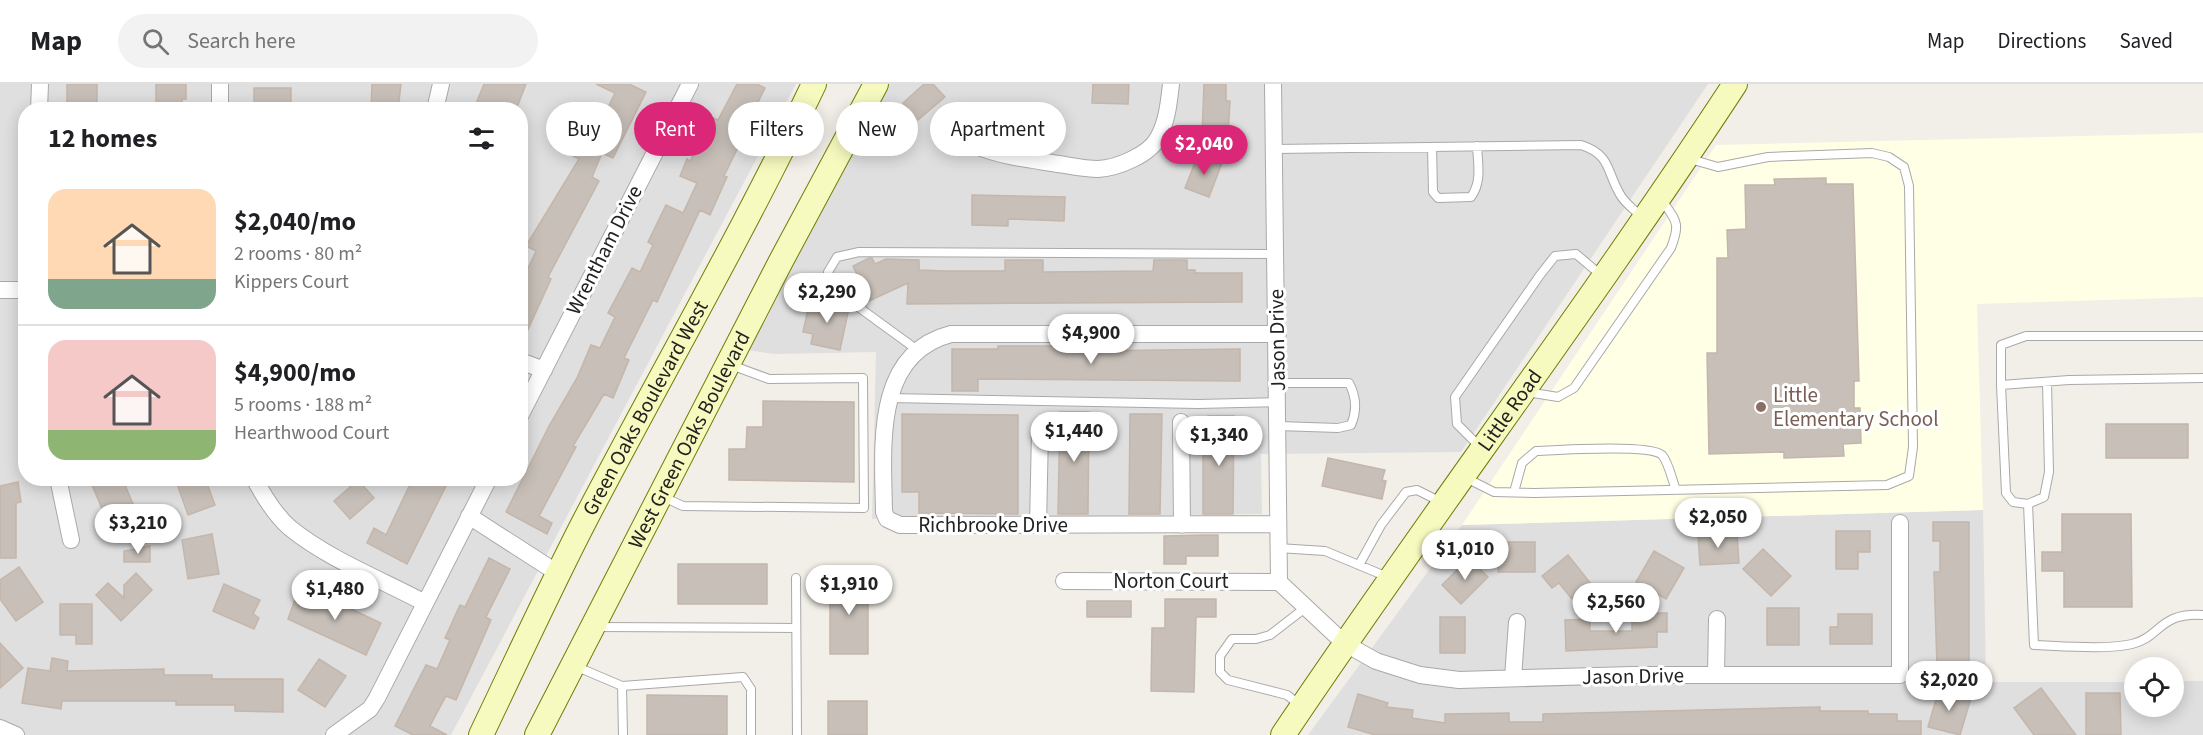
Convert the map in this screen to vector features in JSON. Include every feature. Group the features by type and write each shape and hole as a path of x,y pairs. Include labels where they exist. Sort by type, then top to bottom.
{"main road":[{"name":"Green Oaks Boulevard West","path":"481,735 559,574 715,274 779,158 814,84"},
{"name":"West Green Oaks Boulevard","path":"537,735 659,495 876,84"},
{"name":"Little Road","path":"1283,735 1344,644 1644,222 1735,84"}],"street":[{"path":"39,84 39,102"},
{"path":"220,84 220,102"},
{"path":"437,102 441,84"},
{"name":"Wrentham Drive","path":"528,401 690,84"},
{"path":"1010,156 1098,169 1119,165 1140,154 1158,140 1167,112 1171,84"},
{"name":"Jason Drive","path":"1273,84 1278,334 1279,582 1344,644 1376,661 1420,675 1459,680 1716,675 1900,675 1899,523"},
{"path":"0,290 18,290"},
{"path":"916,350 932,339 951,334 1278,334"},
{"name":"Richbrooke Drive","path":"916,350 900,369 886,415 883,464 884,512 887,519 912,527 1278,524"},
{"path":"528,364 544,370"},
{"path":"1181,422 1182,525"},
{"path":"1038,525 1040,432"},
{"path":"60,486 71,540"},
{"path":"259,486 288,526 330,555 425,603"},
{"path":"334,735 370,709 485,486"},
{"path":"470,516 559,574"},
{"name":"Norton Court","path":"1064,581 1279,582"},
{"path":"1716,675 1717,619"},
{"path":"1514,678 1517,622"},
{"path":"0,729 16,735"}],"lane":[{"path":"1275,149 1581,145 1593,149 1605,158 1623,199 1644,222"},
{"path":"1432,147 1433,192 1438,198 1456,198 1471,197 1476,189 1479,178 1477,146"},
{"path":"1463,477 1494,492 1514,492 1887,485 1909,476 1913,447 1909,186 1904,167 1889,157 1872,153 1768,157 1718,167 1686,158"},
{"path":"1524,391 1558,397 1574,388 1671,248 1678,229 1674,217 1660,197"},
{"path":"916,350 835,290 828,272 837,257 860,252 1276,254"},
{"path":"1483,449 1456,424 1455,397 1540,275 1555,256 1576,254 1605,278"},
{"path":"2047,382 2049,472 2044,497 2028,504 2013,502 2006,493 2001,345 2026,336 2203,336"},
{"path":"659,495 682,506 864,508 863,378 769,379 728,364"},
{"path":"2001,385 2203,378"},
{"path":"1278,383 1349,383 1354,392 1355,416 1351,425 1338,428 1278,426"},
{"path":"890,398 1198,404 1278,402"},
{"path":"1514,492 1522,463 1536,451 1591,449 1655,450 1664,457 1676,490"},
{"path":"1359,565 1381,525 1406,492 1417,490 1444,503"},
{"path":"2028,504 2034,645 2133,644 2162,623 2179,615 2203,615"},
{"path":"1278,548 1325,551 1391,578"},
{"path":"796,578 797,735"},
{"path":"1302,707 1287,695 1228,680 1220,672 1220,656 1232,639 1256,639 1270,635 1305,608"},
{"path":"591,627 796,628"},
{"path":"572,665 622,686 743,677 751,689 751,735"},
{"path":"622,686 623,735"}],"shaded area":[{"path":"0,84 796,84 786,102 728,102 728,156 758,156 451,735 0,735"},
{"path":"890,84 1708,84 1461,452 1261,454 1262,514 872,519 876,352 774,354 746,350 851,156 918,156 918,102 880,102"},
{"name":"Little Elementary School","path":"2203,133 2203,297 1977,304 1983,510 1462,525 1716,145"},
{"path":"1983,510 1986,682 2124,682 2124,717 2184,717 2184,681 2203,681 2203,735 1308,735 1462,525"}],"building":[{"path":"67,84 97,84 97,102 67,102"},
{"path":"156,84 186,84 186,99 182,99 182,102 156,102"},
{"path":"372,84 401,84 399,102 371,102"},
{"path":"484,84 526,84 519,102 477,102"},
{"path":"596,84 629,84 646,92 641,102 634,102 634,116 622,140 622,102 611,102 615,93"},
{"path":"737,84 757,84 765,88 758,102 728,102 728,156 734,156 724,176 727,177 710,215 700,210 657,302 653,300 624,358 629,360 613,398 604,394 573,446 576,447 539,516 552,523 547,534 506,512 519,486 528,486 528,468 577,378 591,345 600,348 615,317 608,313 632,268 640,272 653,245 648,242 666,205 683,213 697,183 680,176 687,159 690,161 692,156 716,156 716,119 718,120"},
{"path":"924,84 933,84 945,97 939,102 930,102 930,110 918,120 918,102 904,102"},
{"path":"1093,84 1129,84 1128,104 1092,103"},
{"path":"1204,84 1226,84 1226,101 1230,101 1228,137 1202,136"},
{"path":"254,88 291,88 291,102 254,102"},
{"path":"1198,155 1222,163 1209,197 1185,188"},
{"path":"573,156 601,156 592,177 599,181 548,277 551,279 528,329 528,268 536,251 528,247 528,243 579,159"},
{"path":"1826,178 1826,184 1853,184 1859,381 1854,381 1854,408 1860,408 1861,443 1843,444 1844,456 1784,458 1784,452 1709,454 1707,353 1717,353 1717,258 1728,258 1727,230 1746,229 1745,185 1775,185 1774,179"},
{"path":"972,195 1065,197 1064,221 1008,219 1008,226 972,225"},
{"path":"872,258 875,264 886,259 919,260 919,270 945,271 1005,271 1005,260 1043,260 1043,272 1153,271 1154,260 1187,260 1187,270 1195,270 1195,273 1242,273 1242,302 907,304 908,283 869,301 853,266"},
{"path":"822,297 840,301 849,308 840,350 811,344 813,334 803,332 808,309 819,311"},
{"path":"998,346 1084,346 1084,351 1240,349 1240,381 978,379 978,391 952,391 952,349 998,349"},
{"path":"763,401 854,402 854,482 729,480 729,449 746,449 747,427 763,427"},
{"path":"1060,412 1089,412 1088,514 1058,514"},
{"path":"902,414 1018,415 1018,514 919,513 919,492 902,492"},
{"path":"1130,414 1162,414 1160,514 1129,514"},
{"path":"1208,416 1234,416 1233,514 1203,514 1203,453 1208,453"},
{"path":"2106,424 2188,424 2188,458 2106,458"},
{"path":"1328,458 1385,470 1382,480 1386,481 1382,499 1322,486"},
{"path":"18,482 21,502 16,503 16,558 0,558 0,486"},
{"path":"92,486 125,486 139,518 150,518 150,530 124,540 124,511 106,518"},
{"path":"178,486 208,486 215,505 188,515"},
{"path":"351,486 363,486 374,498 350,519 334,501"},
{"path":"409,486 446,486 407,564 367,543 374,528 386,535"},
{"path":"2062,514 2131,514 2132,607 2064,607 2064,571 2042,571 2042,552 2062,552"},
{"path":"1933,522 1969,522 1969,666 1937,666 1934,572 1940,572 1940,541 1933,541"},
{"path":"1836,531 1870,531 1870,552 1858,552 1858,569 1836,569"},
{"path":"1737,533 1739,563 1700,565 1698,535"},
{"path":"212,534 219,574 188,579 182,540"},
{"path":"1218,535 1218,556 1186,556 1186,564 1164,564 1164,536"},
{"path":"1498,542 1535,542 1535,572 1498,572"},
{"path":"150,546 150,562 124,562 124,551"},
{"path":"1763,549 1791,576 1771,596 1743,569"},
{"path":"1654,551 1684,568 1666,599 1636,582"},
{"path":"1568,555 1591,584 1572,599 1559,583 1552,588 1542,576"},
{"path":"489,558 510,569 486,617 491,620 456,700 446,696 430,726 447,735 413,735 395,726 426,665 437,669 450,640 445,638 460,605 465,607"},
{"path":"1469,558 1488,577 1461,604 1442,585"},
{"path":"678,564 767,564 767,604 678,604"},
{"path":"19,567 43,602 16,621 0,599 0,580"},
{"path":"136,573 152,590 121,621 96,595 108,583 124,598 124,585"},
{"path":"830,578 868,578 868,654 830,654"},
{"path":"224,584 260,600 253,614 259,618 254,629 213,611"},
{"path":"311,590 381,623 366,655 288,619 297,594 308,598"},
{"path":"1165,599 1216,599 1216,617 1196,617 1194,692 1151,691 1152,628 1165,628"},
{"path":"1087,601 1131,601 1131,617 1087,617"},
{"path":"60,604 92,604 92,644 76,644 76,635 60,635"},
{"path":"1767,608 1799,608 1799,645 1767,645"},
{"path":"1632,613 1667,613 1667,632 1657,632 1657,647 1566,651 1565,620 1590,619 1590,631 1632,631"},
{"path":"1838,614 1872,614 1872,644 1830,644 1830,627 1838,627"},
{"path":"1440,617 1465,617 1465,653 1440,653"},
{"path":"0,643 23,668 0,688"},
{"path":"52,658 68,661 67,671 164,669 164,675 212,675 212,679 283,679 283,712 235,711 235,705 176,705 176,701 62,701 61,709 22,703 28,668 50,671"},
{"path":"319,659 346,676 325,707 298,690"},
{"path":"2041,688 2076,735 2034,735 2014,708"},
{"path":"1939,689 1971,698 1960,735 1928,727"},
{"path":"2086,693 2120,693 2121,735 2086,735"},
{"path":"1358,694 1388,703 1386,707 1413,710 1412,718 1445,723 1445,714 1509,713 1509,722 1543,722 1543,714 1820,707 1820,711 1868,711 1868,714 1897,714 1897,721 1921,721 1921,735 1375,735 1348,727"},
{"path":"647,695 727,696 727,735 647,735"},
{"path":"828,701 867,701 867,735 828,735"}],"place":[{"name":"Little Elementary School","path":"1761,407"}]}
